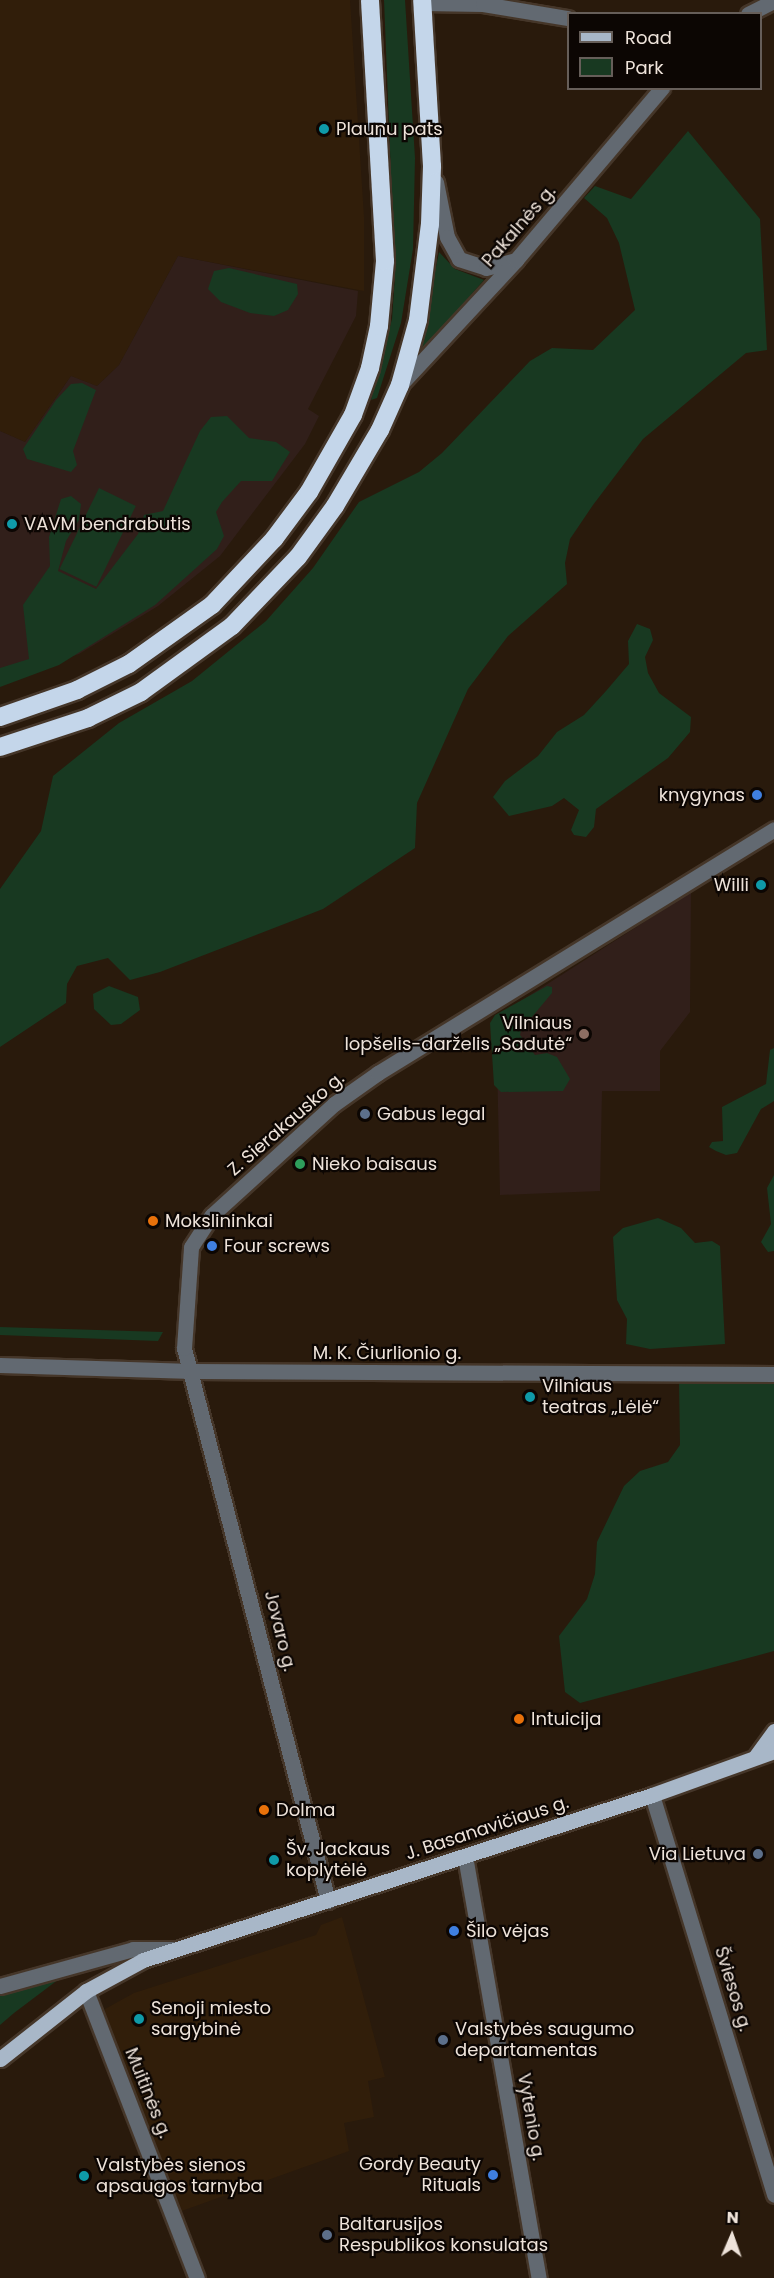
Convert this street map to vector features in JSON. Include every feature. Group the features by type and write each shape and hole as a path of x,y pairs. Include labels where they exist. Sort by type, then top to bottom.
{"highway":[{"path":"0,717 77,690 129,664 212,606 288,520 353,415 379,326 385,261 370,0"},
{"path":"0,747 88,718 141,692 232,626 298,557 335,506 380,430 400,385 418,320 432,166 422,1"}],"main road":[{"path":"756,1756 774,1731"},
{"name":"J. Basanavičiaus g.","path":"0,2059 86,1991 143,1960 652,1795 774,1751"}],"street":[{"path":"422,1 483,4 567,18"},
{"path":"752,12 774,1"},
{"name":"Pakalnės g.","path":"400,385 516,260 660,90"},
{"path":"432,166 447,237 459,259 486,268 516,260"},
{"name":"Z. Sierakausko g.","path":"192,1371 184,1347 190,1247 212,1215 334,1104 385,1068 774,829"},
{"name":"M. K. Čiurlionio g.","path":"0,1365 192,1371 774,1374"},
{"name":"Jovaro g.","path":"192,1371 328,1901"},
{"name":"Šviesos g.","path":"652,1795 774,2195"},
{"name":"Vytenio g.","path":"465,1856 539,2278"},
{"path":"0,1986 123,1951 175,1949"},
{"name":"Muitinės g.","path":"86,1991 197,2278"}],"shaded area":[{"path":"0,0 350,0 364,217 364,291 178,256 119,365 97,386 71,376 25,442 0,431"},
{"path":"178,256 358,291 356,316 308,409 319,416 305,444 220,556 158,606 79,654 0,680 0,431 25,442 71,376 97,386 119,365"},
{"name":"Vilniaus lopšelis-darželis „Sadutė“","path":"691,892 690,1012 660,1051 660,1091 602,1091 600,1191 500,1195 496,1017"},
{"path":"342,1917 385,2077 368,2081 374,2117 344,2123 349,2151 179,2212 106,2022 105,2009 134,1993 316,1935 321,1925"}],"green space":[{"path":"384,0 405,0 415,158 413,249 401,323 377,398 371,400 392,319 395,276"},
{"path":"688,131 760,219 767,350 746,353 643,439 593,505 570,539 565,563 567,584 508,636 468,689 417,803 415,848 323,909 160,972 130,980 108,958 77,966 67,984 66,1003 0,1047 0,889 41,831 53,776 119,723 192,681 266,621 313,568 359,502 419,472 442,453 530,361 552,348 593,350 635,310 619,243 607,218 584,198 595,186 631,199"},
{"path":"439,252 455,269 484,280 418,355"},
{"path":"229,268 297,284 298,294 288,310 274,316 250,313 221,302 208,289 214,271"},
{"path":"82,383 96,390 73,451 77,465 71,472 27,459 23,449 56,400 71,384"},
{"path":"227,416 249,438 276,442 290,452 272,481 241,481 222,502 216,512 224,536 217,549 155,605 59,665 0,687 0,668 29,659 23,605 50,566 49,537 61,499 71,496 81,504 79,520 66,541 58,571 96,589 138,534 144,515 163,511 200,431 211,417"},
{"path":"99,488 136,506 96,587 60,569"},
{"path":"637,624 650,629 653,640 645,657 648,673 659,693 691,717 690,732 668,758 596,809 594,827 586,837 574,835 571,830 579,810 564,798 552,806 509,816 493,797 505,781 538,756 557,732 584,715 629,664 628,641"},
{"path":"109,986 138,997 140,1010 121,1024 111,1025 94,1009 93,994"},
{"path":"547,986 552,987 552,993 521,1030 520,1035 535,1055 547,1053 557,1057 570,1079 563,1091 501,1092 494,1085 490,1023 495,1015"},
{"path":"774,1048 774,1101 761,1109 737,1153 726,1155 709,1147 712,1142 723,1141 722,1107 766,1084 770,1050"},
{"path":"774,1175 774,1251 768,1252 761,1242 771,1224 767,1188"},
{"path":"658,1218 681,1228 695,1243 712,1241 720,1246 725,1344 650,1349 626,1344 627,1319 617,1300 613,1237 623,1228"},
{"path":"0,1327 163,1332 158,1341 0,1335"},
{"path":"679,1380 774,1380 774,1651 580,1703 565,1692 559,1636 587,1599 595,1574 597,1542 624,1486 640,1471 668,1462 680,1445"},
{"path":"71,1970 14,2013 0,2025 0,1993"}],"place":[{"name":"Plaunu pats","path":"324,129"},
{"name":"VAVM bendrabutis","path":"12,524"},
{"name":"knygynas","path":"757,795"},
{"name":"Willi","path":"761,885"},
{"name":"Vilniaus lopšelis-darželis „Sadutė“","path":"584,1034"},
{"name":"Gabus legal","path":"365,1114"},
{"name":"Nieko baisaus","path":"300,1164"},
{"name":"Mokslininkai","path":"153,1221"},
{"name":"Four screws","path":"212,1246"},
{"name":"Vilniaus teatras „Lėlė“","path":"530,1397"},
{"name":"Intuicija","path":"519,1719"},
{"name":"Dolma","path":"264,1810"},
{"name":"Via Lietuva","path":"758,1854"},
{"name":"Šv. Jackaus koplytėlė","path":"274,1860"},
{"name":"Šilo vėjas","path":"454,1931"},
{"name":"Senoji miesto sargybinė","path":"139,2019"},
{"name":"Valstybės saugumo departamentas","path":"443,2040"},
{"name":"Gordy Beauty Rituals","path":"493,2175"},
{"name":"Valstybės sienos apsaugos tarnyba","path":"84,2176"},
{"name":"Baltarusijos Respublikos konsulatas","path":"327,2235"}]}
